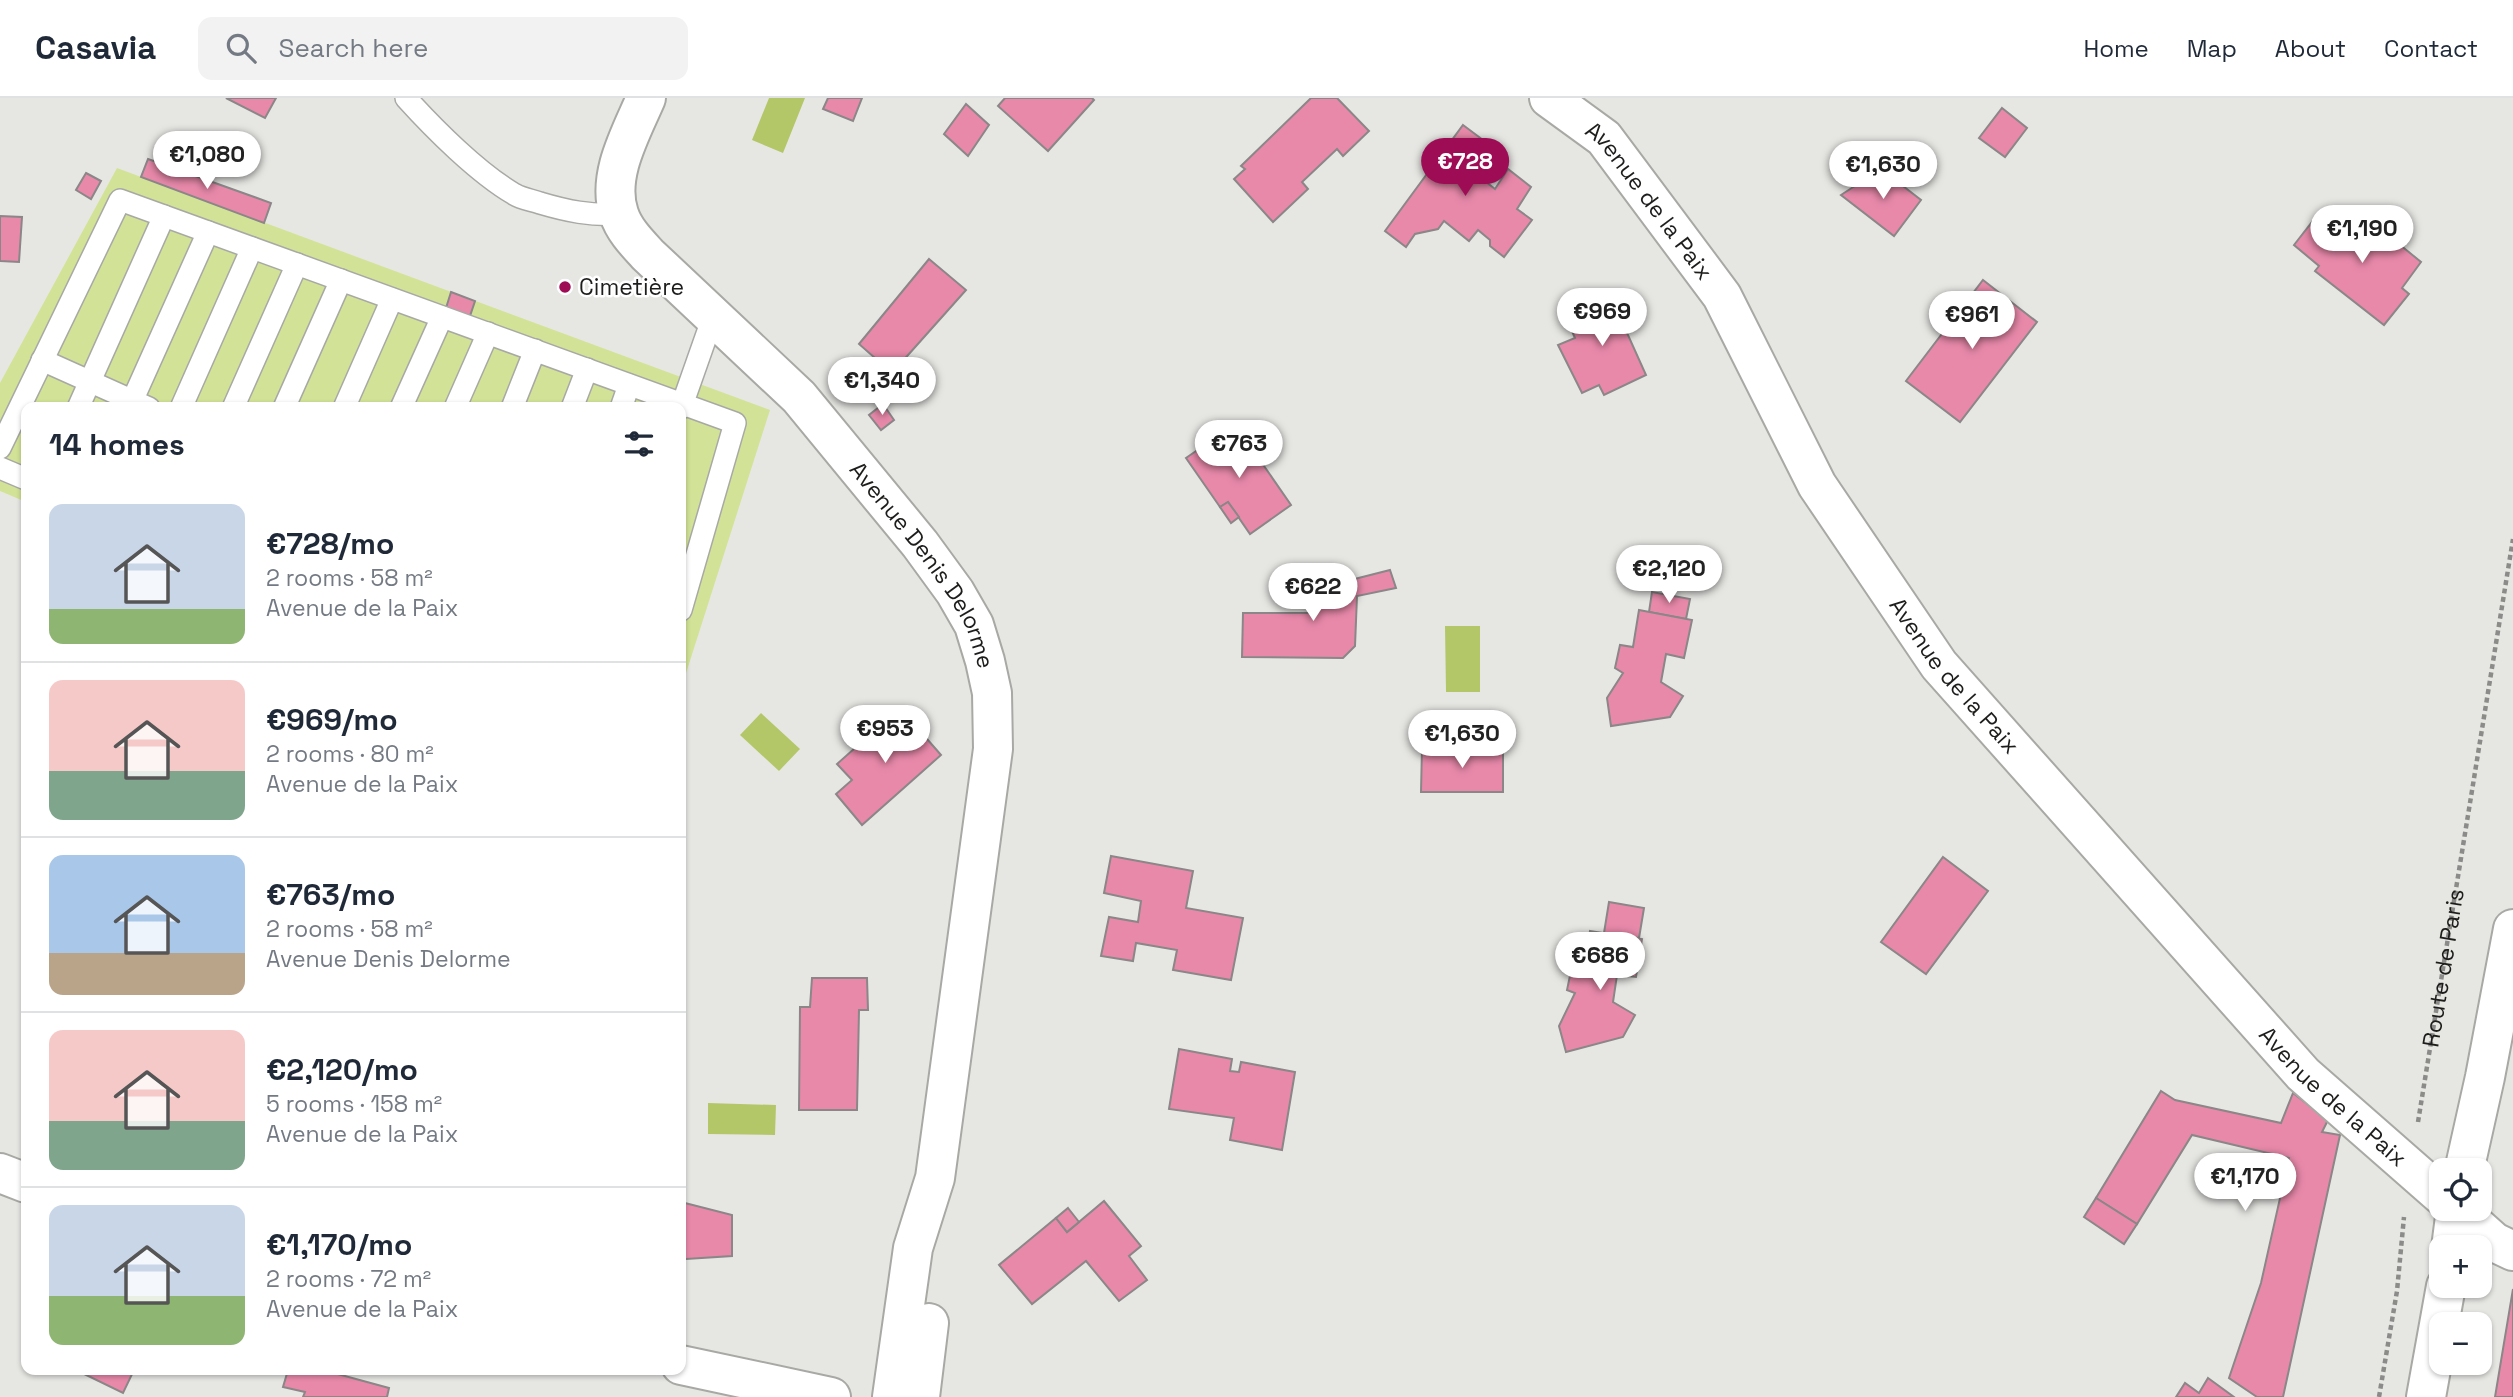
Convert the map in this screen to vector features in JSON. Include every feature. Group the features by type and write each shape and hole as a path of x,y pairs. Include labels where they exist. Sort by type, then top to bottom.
{"street":[{"path":"619,214 616,185 621,159 646,98"},
{"name":"Avenue de la Paix","path":"1549,98 1604,138 1723,296 1816,485 1939,665 2303,1074 2429,1184"},
{"name":"Avenue Denis Delorme","path":"619,214 631,237 648,255 799,397 920,544 955,592 974,625 985,660 992,692 993,749 935,1178 913,1248 892,1397"},
{"path":"2468,1158 2513,929"},
{"path":"0,1173 21,1181"},
{"name":"Avenue Denis Delorme","path":"920,1397 939,1251 935,1178"},
{"path":"2470,1221 2494,1242 2513,1251"},
{"path":"2426,1397 2444,1298"},
{"path":"686,1366 831,1397"}],"lane":[{"path":"406,98 473,163 515,195 568,211 596,215 619,214"},
{"path":"22,402 120,200 671,402"},
{"path":"81,402 164,216"},
{"path":"138,402 208,232"},
{"path":"184,402 252,248"},
{"path":"236,402 296,264"},
{"path":"287,402 341,280"},
{"path":"347,402 392,299"},
{"path":"404,402 442,317"},
{"path":"682,402 713,317"},
{"path":"458,402 488,333"},
{"path":"514,402 535,351"},
{"path":"42,360 131,402"},
{"path":"574,402 587,369"},
{"path":"623,402 629,385"},
{"path":"0,448 21,404"},
{"path":"686,408 735,423 686,593"},
{"path":"0,468 21,478"}],"path":[{"name":"Route de Paris","path":"2379,1397 2397,1291 2410,1167 2513,539"}],"shaded area":[{"path":"769,98 805,98 783,153 752,140"},
{"path":"117,168 770,410 686,673 686,402 21,402 21,500 0,491 0,383"},
{"path":"1445,626 1480,626 1480,692 1446,692"},
{"path":"761,713 800,749 779,771 740,735"},
{"path":"708,1103 776,1105 775,1135 708,1134"}],"building":[{"path":"226,98 276,98 265,118"},
{"path":"828,98 862,98 853,121 823,109"},
{"path":"1005,98 1094,100 1048,151 998,106"},
{"path":"1311,98 1337,98 1369,131 1343,156 1337,149 1302,182 1308,189 1273,222 1234,179 1245,169 1241,166"},
{"path":"966,104 989,125 968,156 944,134"},
{"path":"2002,108 2027,128 2005,157 1979,138"},
{"path":"1463,125 1499,152 1480,177 1495,189 1508,169 1531,187 1517,209 1532,220 1504,257 1490,246 1490,240 1478,230 1469,241 1444,221 1438,229 1415,234 1406,247 1385,231"},
{"path":"148,159 271,203 264,223 141,177"},
{"path":"1881,169 1921,200 1894,236 1841,195"},
{"path":"86,173 101,181 91,199 76,190"},
{"path":"2361,213 2421,262 2402,288 2409,294 2384,325 2315,271 2319,266 2294,245 2312,222 2338,242"},
{"path":"0,216 22,217 19,262 0,261"},
{"path":"929,259 966,290 892,373 859,344"},
{"path":"1983,280 2037,322 1960,422 1906,381"},
{"path":"451,292 475,301 470,316 446,308"},
{"path":"1617,293 1631,320 1623,324 1646,375 1604,395 1599,385 1582,393 1558,345 1575,338 1566,318"},
{"path":"883,404 894,420 881,430 869,415"},
{"path":"1234,424 1244,437 1237,441 1228,429"},
{"path":"1228,429 1237,441 1244,437 1291,505 1250,534 1228,502 1220,507 1186,458"},
{"path":"1228,502 1239,517 1231,523 1220,507"},
{"path":"1390,570 1396,588 1357,596 1355,646 1343,658 1242,657 1243,613 1314,613 1315,589"},
{"path":"1652,592 1690,599 1686,619 1649,612"},
{"path":"1639,610 1692,620 1684,658 1666,654 1661,682 1683,696 1670,717 1611,726 1607,698 1623,673 1615,668 1620,645 1633,647"},
{"path":"900,708 941,755 862,825 836,794 852,780 837,764"},
{"path":"1422,748 1503,748 1503,792 1421,792"},
{"path":"1111,856 1193,871 1186,908 1243,918 1231,980 1173,970 1177,950 1136,943 1133,961 1101,956 1109,917 1138,922 1141,901 1104,893"},
{"path":"1943,857 1988,891 1926,974 1881,942"},
{"path":"1609,902 1644,908 1639,938 1604,933"},
{"path":"1590,931 1642,939 1636,977 1617,975 1613,1002 1635,1015 1623,1037 1566,1052 1559,1026 1575,993 1567,990 1572,966 1584,968"},
{"path":"812,978 867,978 868,1010 859,1010 857,1110 799,1110 800,1007 810,1007"},
{"path":"1179,1049 1232,1059 1230,1071 1239,1072 1241,1062 1295,1072 1282,1150 1230,1140 1234,1118 1169,1109"},
{"path":"2161,1091 2175,1100 2281,1123 2293,1093 2328,1120 2322,1132 2340,1135 2283,1397 2257,1397 2229,1378 2261,1283 2289,1158 2192,1135 2137,1224 2096,1198"},
{"path":"2096,1198 2137,1224 2124,1244 2084,1217"},
{"path":"1104,1201 1141,1246 1129,1256 1147,1280 1119,1301 1086,1261 1032,1304 999,1265 1056,1218 1067,1232"},
{"path":"686,1203 732,1215 732,1256 686,1259"},
{"path":"1068,1208 1079,1222 1067,1232 1056,1218"},
{"path":"2513,1289 2513,1397 2495,1397"},
{"path":"86,1375 132,1375 123,1393"},
{"path":"287,1375 341,1375 389,1388 387,1397 303,1397 305,1392 283,1387"},
{"path":"2208,1378 2234,1397 2176,1397 2185,1383 2199,1393"}],"place":[{"name":"Cimetière","path":"565,287"}]}
